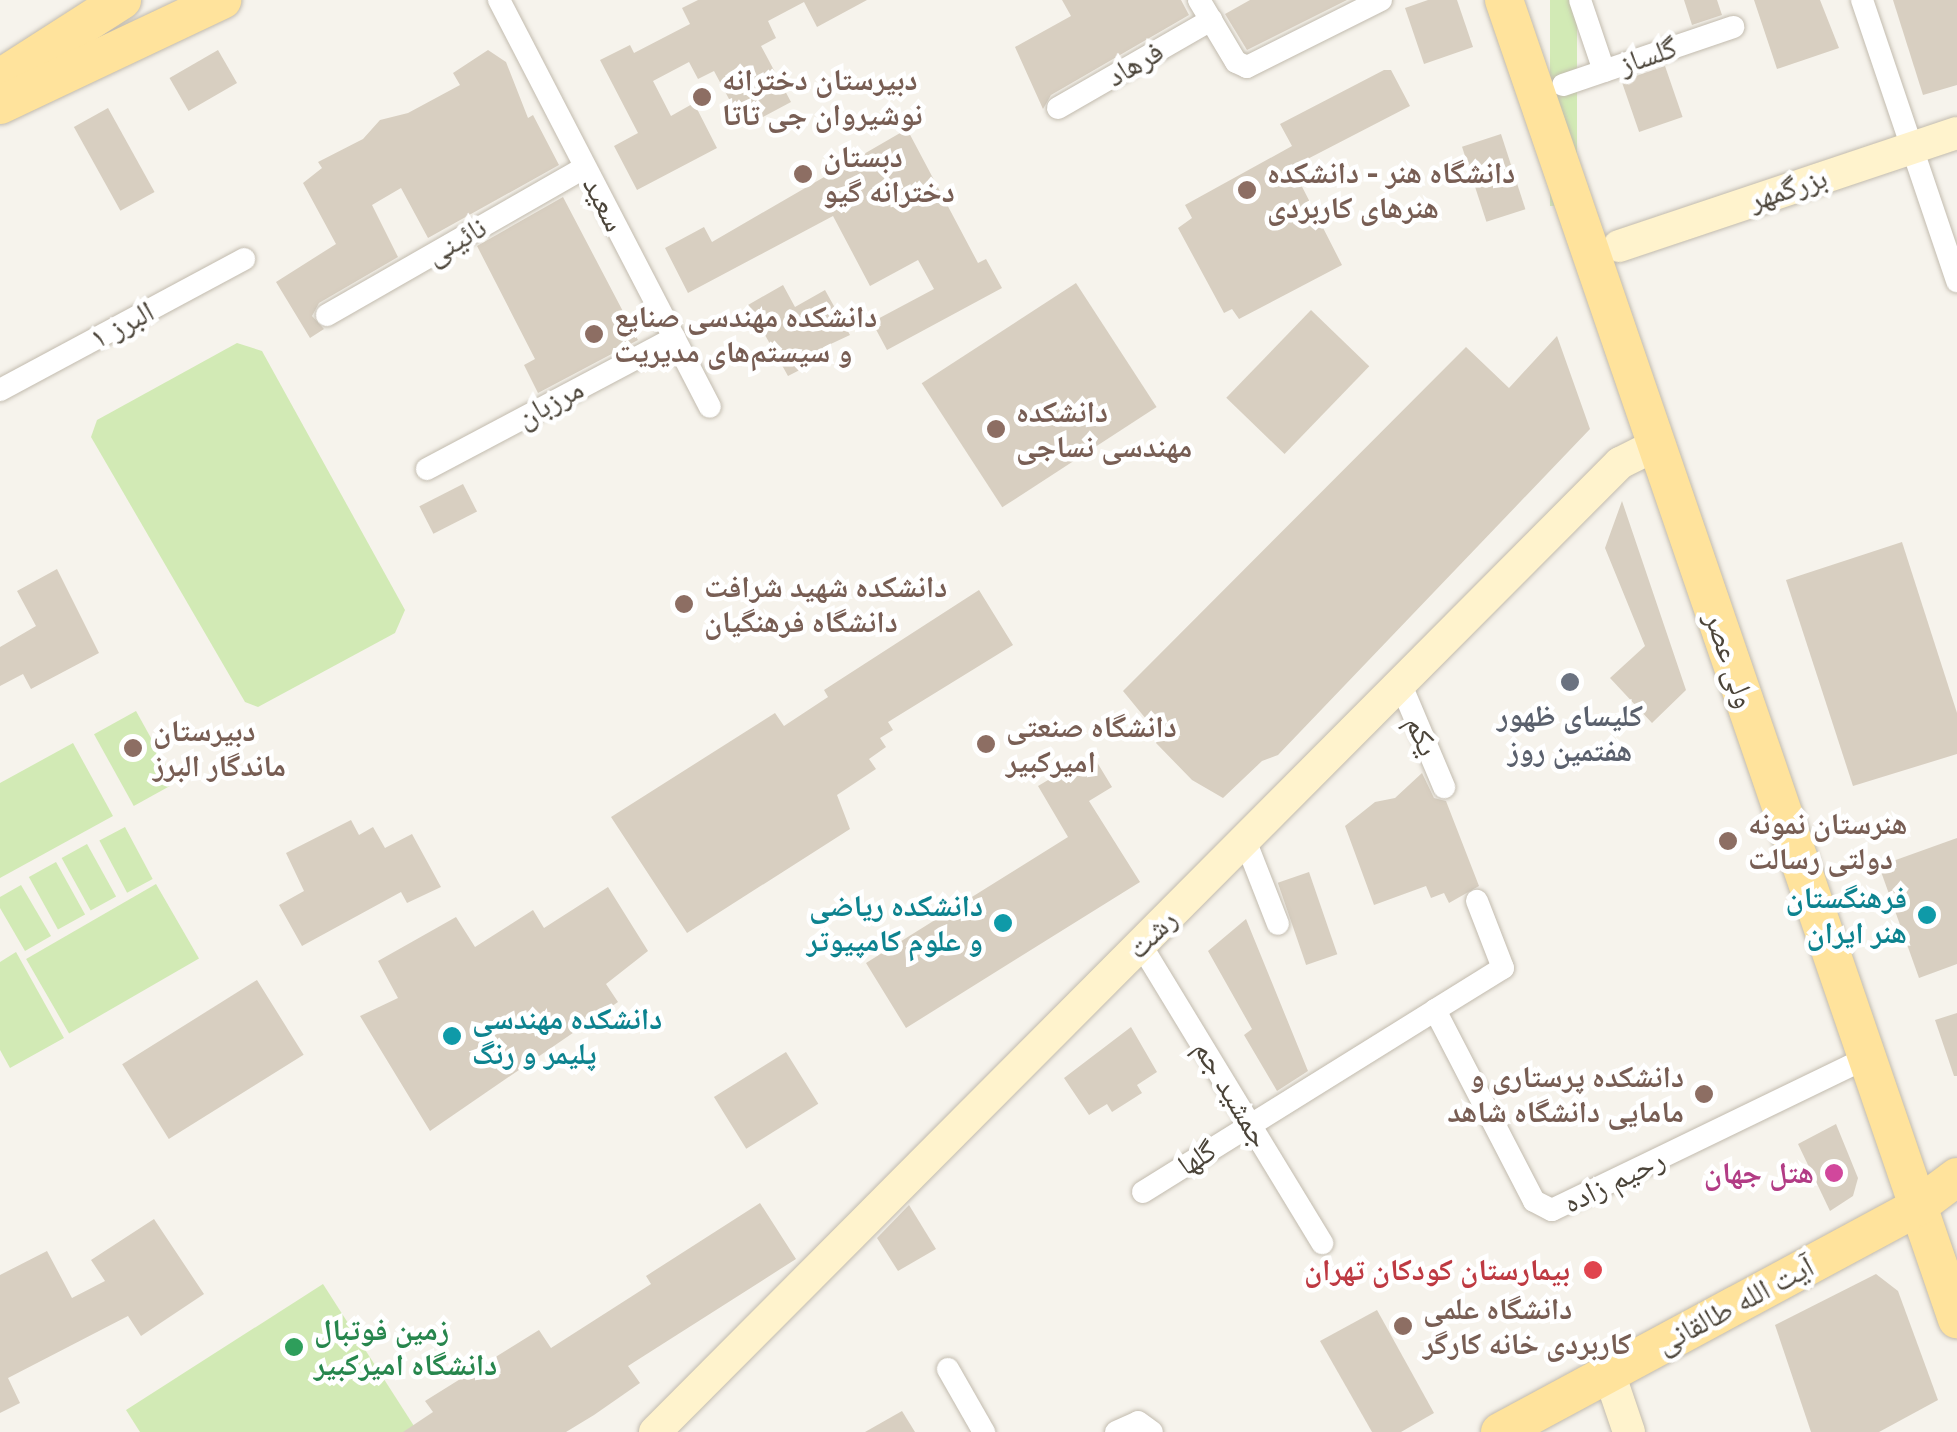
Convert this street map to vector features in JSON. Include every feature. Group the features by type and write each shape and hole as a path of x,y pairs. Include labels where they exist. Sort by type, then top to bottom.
{"main road":[{"path":"0,66 122,0"},
{"path":"0,124 117,55 222,0"},
{"name":"ولی عصر","path":"1504,0 1606,250 1656,445 1957,1319"},
{"path":"0,78 55,48 83,20"},
{"path":"0,105 117,55"},
{"name":"آیت الله طالقانی","path":"1500,1432 1917,1207 1957,1177"},
{"name":"آیت الله طالقانی","path":"1917,1207 1957,1208"}],"street":[{"name":"سعید","path":"499,0 710,407"},
{"path":"1205,10 1236,62 1247,67 1381,0"},
{"path":"1580,0 1604,71"},
{"path":"1862,0 1957,281"},
{"name":"فرهاد","path":"1058,108 1205,10"},
{"name":"گلساز","path":"1563,85 1733,26"},
{"name":"بزرگمهر","path":"1606,250 1957,133"},
{"name":"نائینی","path":"327,314 585,167"},
{"name":"البرز ۱","path":"0,390 244,259"},
{"name":"مرزبان","path":"427,469 674,338"},
{"name":"رشت","path":"655,1432 1620,462 1656,445"},
{"name":"یکم","path":"1400,685 1444,787"},
{"path":"1245,840 1278,924"},
{"path":"1250,1124 1503,968 1477,901"},
{"name":"جمشید جم","path":"1141,944 1322,1243"},
{"name":"رحیم زاده","path":"1434,1010 1534,1201 1552,1210 1867,1058"},
{"name":"گلها","path":"1143,1192 1250,1124"},
{"path":"948,1369 984,1432"},
{"path":"1609,1373 1629,1432"},
{"path":"943,1408 964,1397"},
{"path":"1116,1432 1138,1422 1152,1432"}],"green space":[{"path":"1550,0 1577,0 1577,206 1550,206"},
{"path":"237,343 262,351 405,610 395,633 258,707 245,702 91,437 97,420"},
{"path":"136,711 176,783 134,806 94,734"},
{"path":"73,743 113,816 0,878 0,783"},
{"path":"125,827 153,879 127,893 99,841"},
{"path":"87,844 116,896 91,911 62,858"},
{"path":"56,862 85,914 58,930 29,877"},
{"path":"156,884 199,958 69,1033 26,959"},
{"path":"21,885 51,936 25,951 0,908 0,897"},
{"path":"16,952 64,1038 10,1068 0,1050 0,962"},
{"name":"زمین فوتبال دانشگاه امیرکبیر","path":"323,1284 414,1426 404,1432 140,1432 126,1410"}],"building":[{"path":"698,0 867,0 817,27 804,2 768,21 776,38 761,46 791,102 744,127 714,71 698,79 689,62 653,81 671,116 694,103 717,148 637,190 614,146 638,133 600,60 630,45 634,53 690,24 682,8"},
{"path":"1062,0 1181,0 1189,15 1051,95 1043,109 1015,47 1071,16"},
{"path":"1250,0 1347,0 1247,50 1225,14"},
{"path":"1428,0 1457,0 1473,47 1424,64 1405,8"},
{"path":"1684,0 1717,0 1722,15 1692,25"},
{"path":"1754,0 1820,0 1839,48 1777,69"},
{"path":"1893,0 1957,0 1957,85 1923,95"},
{"path":"218,50 237,83 189,111 170,78"},
{"path":"488,50 506,62 528,118 533,115 559,165 428,238 401,188 372,205 398,257 319,303 312,316 324,329 310,338 276,282 336,244 303,183 322,168 318,162 363,139 380,120 408,113 460,85 453,73"},
{"path":"1665,66 1683,117 1639,132 1622,81"},
{"path":"1384,70 1391,70 1410,106 1292,167 1342,265 1239,319 1232,309 1224,313 1178,228 1192,218 1185,205 1292,146 1280,124"},
{"path":"108,108 155,192 120,211 74,127"},
{"path":"907,129 978,263 986,259 1002,288 887,350 872,322 934,289 918,260 870,286 833,216 688,293 665,248 704,227 712,242"},
{"path":"1501,134 1525,209 1486,222 1462,147"},
{"path":"563,197 638,340 538,393 524,365 535,359 477,246"},
{"path":"1076,283 1157,407 1002,507 922,383"},
{"path":"783,285 795,307 825,290 850,335 820,349 825,357 788,376 748,305"},
{"path":"1311,310 1369,366 1285,454 1226,398"},
{"path":"1557,336 1590,429 1278,755 1262,761 1223,798 1192,780 1156,743 1160,736 1123,691 1466,347 1509,388"},
{"path":"463,484 477,512 433,534 419,506"},
{"path":"1622,501 1686,690 1652,723 1610,678 1645,646 1605,548"},
{"path":"1902,542 1957,713 1957,754 1853,786 1786,580"},
{"path":"57,569 99,653 31,689 23,674 0,686 0,647 36,626 17,591"},
{"path":"979,590 1013,645 888,722 893,730 880,738 886,747 869,759 876,769 837,795 850,829 687,933 611,817 775,713 784,726 828,697 824,690"},
{"name":"دانشکده ریاضی و علوم کامپیوتر","path":"1092,754 1112,787 1089,801 1140,882 906,1028 866,963 1068,837 1038,786"},
{"path":"1422,773 1434,798 1446,801 1479,886 1449,903 1444,893 1431,898 1426,886 1374,905 1345,826 1375,802 1395,798"},
{"path":"351,820 359,835 373,827 385,848 412,834 441,887 407,903 401,892 302,946 279,905 304,891 286,853"},
{"name":"فرهنگستان هنر ایران","path":"1957,838 1957,964 1919,978 1879,866"},
{"path":"1309,872 1337,954 1306,965 1278,883"},
{"path":"608,887 648,951 606,984 618,1002 430,1131 360,1016 398,998 378,961 456,917 475,947 533,910 544,928"},
{"path":"1246,919 1308,1071 1277,1091 1244,1035 1252,1029 1208,951"},
{"path":"257,980 304,1055 169,1139 122,1064"},
{"path":"1957,1013 1957,1076 1954,1076 1935,1020"},
{"path":"1131,1027 1157,1072 1137,1085 1142,1093 1112,1112 1107,1104 1089,1115 1064,1078"},
{"path":"786,1052 818,1104 746,1149 714,1097"},
{"name":"هتل جهان","path":"1836,1124 1858,1178 1853,1196 1830,1211 1798,1144"},
{"path":"760,1203 796,1259 628,1366 640,1383 594,1415 566,1432 403,1432 433,1412 425,1401 539,1330 551,1348 651,1284 646,1276"},
{"path":"909,1205 936,1249 898,1271 877,1238"},
{"path":"154,1219 204,1294 141,1336 128,1316 8,1378 20,1403 0,1413 0,1275 47,1251 72,1298 105,1281 91,1260"},
{"path":"1876,1274 1898,1291 1938,1400 1879,1432 1811,1432 1775,1325"},
{"path":"1377,1310 1434,1413 1401,1432 1372,1432 1320,1341"},
{"path":"902,1411 915,1432 865,1432"}],"place":[{"name":"دبیرستان دخترانه نوشیروان جی تاتا","path":"702,97"},
{"name":"دبستان دخترانه گیو","path":"803,174"},
{"name":"دانشگاه هنر - دانشکده هنرهای کاربردی","path":"1247,190"},
{"name":"دانشکده مهندسی صنایع و سیستم‌های مدیریت","path":"594,334"},
{"name":"دانشکده مهندسی نساجی","path":"996,429"},
{"name":"دانشکده شهید شرافت دانشگاه فرهنگیان","path":"684,604"},
{"name":"کلیسای ظهور هفتمین روز","path":"1570,682"},
{"name":"دانشگاه صنعتی امیرکبیر","path":"986,744"},
{"name":"دبیرستان ماندگار البرز","path":"133,748"},
{"name":"هنرستان نمونه دولتی رسالت","path":"1728,841"},
{"name":"فرهنگستان هنر ایران","path":"1927,915"},
{"name":"دانشکده ریاضی و علوم کامپیوتر","path":"1003,923"},
{"name":"دانشکده مهندسی پلیمر و رنگ","path":"452,1036"},
{"name":"دانشکده پرستاری و مامایی دانشگاه شاهد","path":"1704,1094"},
{"name":"هتل جهان","path":"1834,1173"},
{"name":"بیمارستان کودکان تهران","path":"1593,1270"},
{"name":"دانشگاه علمی کاربردی خانه کارگر","path":"1403,1326"},
{"name":"زمین فوتبال دانشگاه امیرکبیر","path":"294,1347"}]}
